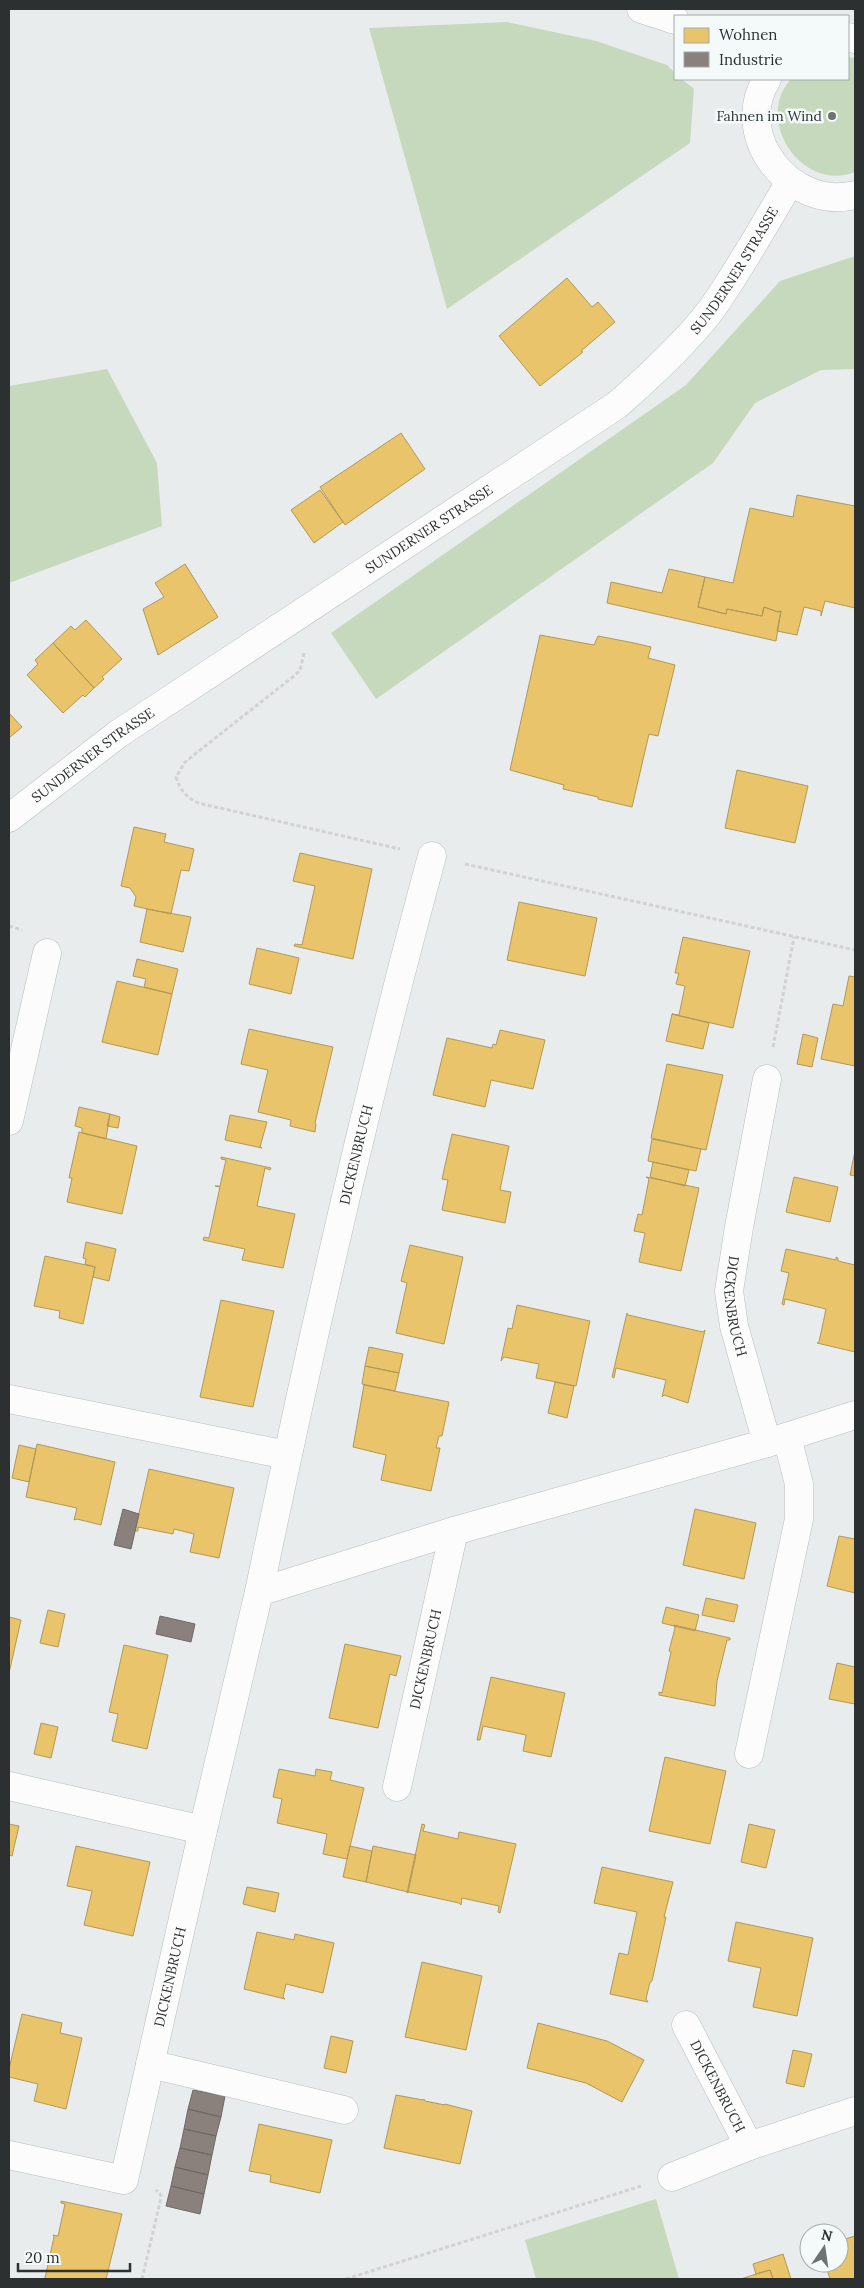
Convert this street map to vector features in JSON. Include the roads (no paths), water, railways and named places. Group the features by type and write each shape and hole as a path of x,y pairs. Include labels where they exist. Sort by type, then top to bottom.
{"street":[{"path":"641,9 674,20"},
{"path":"767,80 759,99 757,118 759,136 766,153 776,169 790,182 807,192 828,197 855,195"},
{"name":"SUNDERNER STRASSE","path":"9,818 118,734 617,405 643,383 710,311 735,274 790,182"},
{"name":"DICKENBRUCH","path":"9,2155 124,2180 259,1592 287,1455 353,1170 432,856"},
{"path":"9,1121 47,953"},
{"name":"DICKENBRUCH","path":"749,1754 799,1519 799,1484 777,1440 734,1326 729,1292 739,1227 767,1079"},
{"path":"9,1399 287,1455"},
{"path":"259,1592 454,1531 777,1440 855,1415"},
{"name":"DICKENBRUCH","path":"397,1787 454,1531"},
{"path":"9,1786 203,1830"},
{"name":"DICKENBRUCH","path":"686,2025 749,2146"},
{"path":"150,2064 344,2110"},
{"name":"DICKENBRUCH","path":"672,2176 749,2146 855,2111"}],"place":[{"name":"Fahnen im Wind","path":"832,116"}]}
